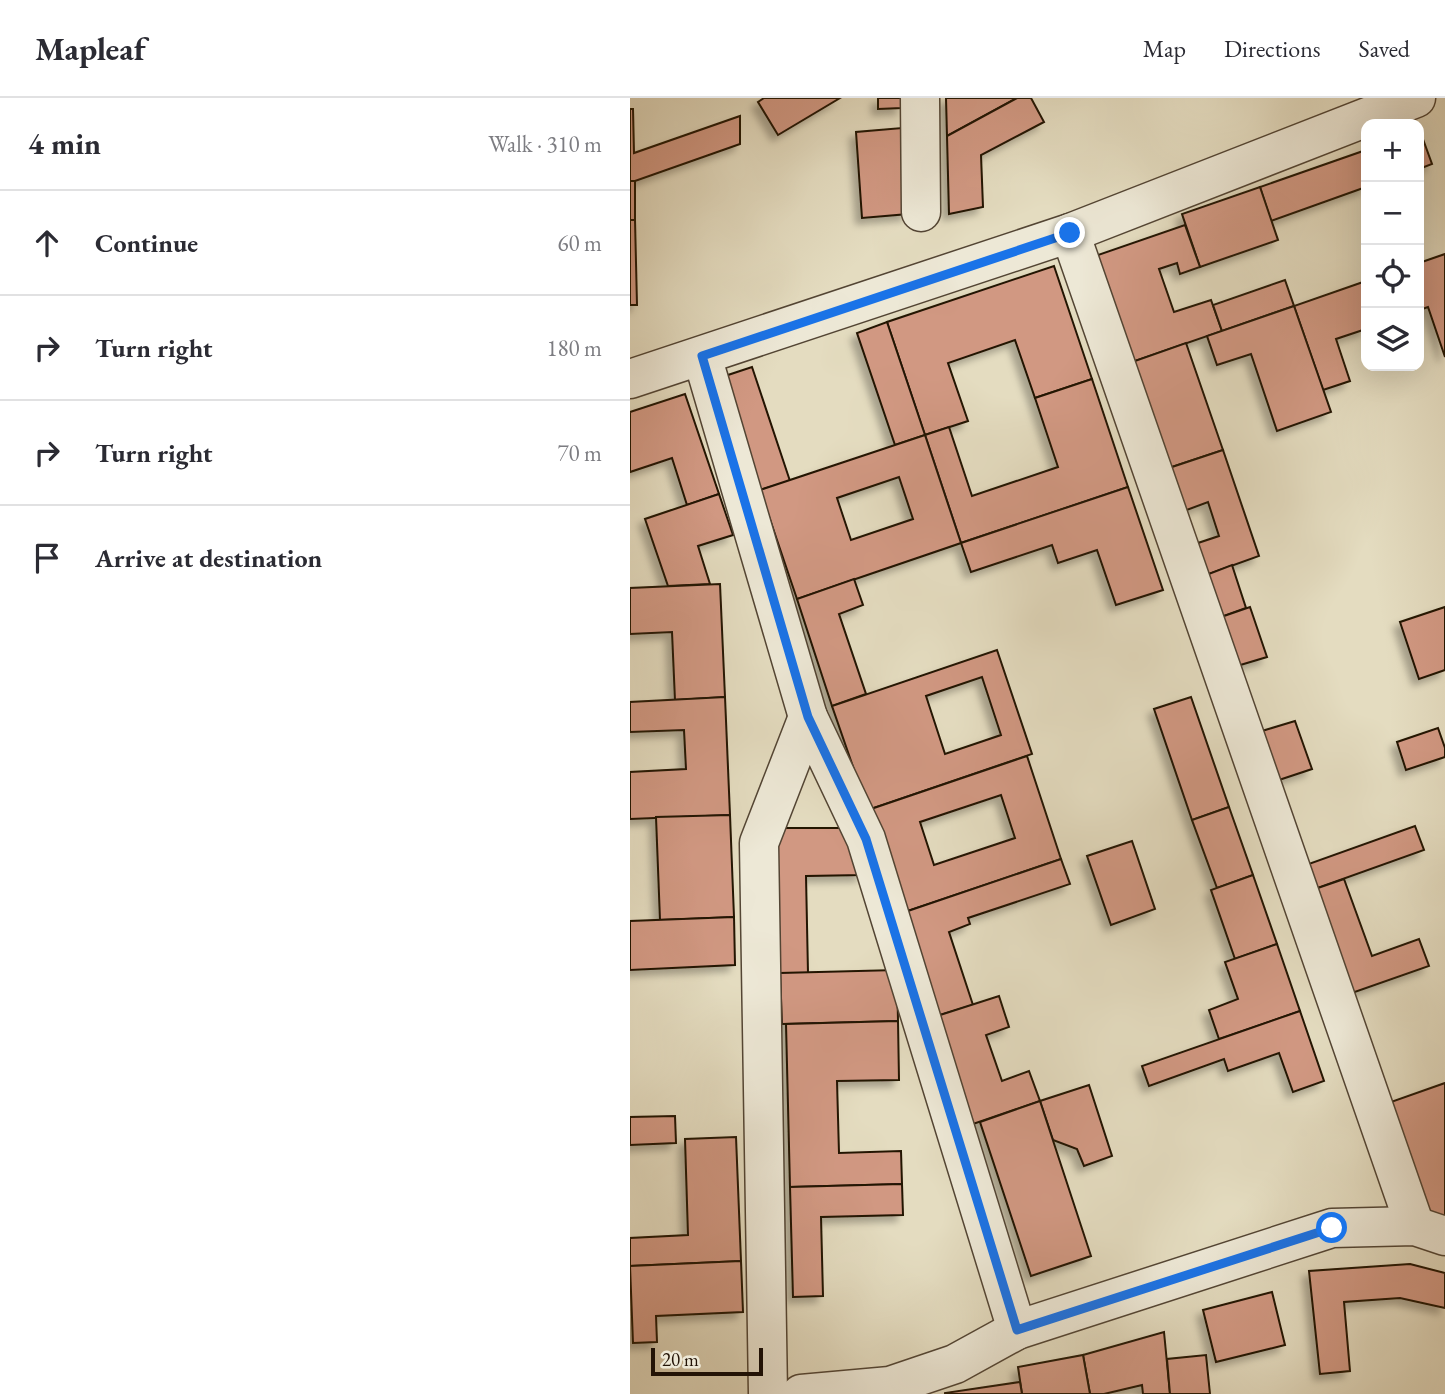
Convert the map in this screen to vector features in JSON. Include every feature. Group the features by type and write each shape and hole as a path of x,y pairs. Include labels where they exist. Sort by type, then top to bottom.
{"street":[{"path":"920,98 921,212"},
{"path":"630,379 1070,233 1416,98"},
{"path":"1443,98 1445,104"},
{"path":"801,1394 890,1386 955,1364 1017,1330 1332,1228 1430,1231 1070,233"},
{"path":"702,356 808,717 866,839 1017,1330"},
{"path":"768,1394 759,843 808,717"}],"building":[{"path":"764,98 840,98 778,135 758,102"},
{"path":"878,98 901,98 902,108 878,109"},
{"path":"946,98 1017,98 947,136"},
{"path":"1017,98 1031,98 1044,122 981,155 983,207 949,214 947,136"},
{"path":"630,109 633,109 634,153 740,116 740,144 630,181"},
{"path":"902,128 908,214 862,218 856,132"},
{"path":"1424,142 1432,164 1424,167"},
{"path":"1361,152 1361,189 1271,221 1260,187"},
{"path":"630,181 635,181 635,220 630,220"},
{"path":"1260,187 1278,240 1200,267 1182,214"},
{"path":"630,220 635,220 637,305 630,305"},
{"path":"1185,225 1200,267 1180,274 1177,263 1159,269 1174,312 1211,300 1222,331 1132,362 1095,256"},
{"path":"1445,254 1445,357 1428,307 1424,308 1424,261"},
{"path":"1054,266 1092,379 1035,398 1015,340 948,363 968,421 925,435 887,322"},
{"path":"1285,280 1294,306 1222,331 1213,305"},
{"path":"1361,283 1361,331 1336,339 1350,381 1323,390 1294,306"},
{"path":"1294,306 1331,412 1277,431 1251,354 1217,365 1207,336"},
{"path":"887,322 925,435 895,445 857,333"},
{"path":"1186,343 1223,450 1169,468 1132,362"},
{"path":"752,367 790,481 760,490 722,377"},
{"path":"1092,379 1128,487 961,543 925,435 949,427 972,496 1058,467 1035,398"},
{"path":"685,394 719,494 687,505 672,458 630,472 630,412"},
{"path":"925,435 961,543 797,599 760,490","holes":["899,477 913,519 851,540 837,498"]},
{"path":"1223,450 1259,556 1206,575 1195,544 1219,536 1208,502 1184,511 1169,468"},
{"path":"1128,487 1163,590 1116,605 1097,550 1058,563 1052,545 971,572 961,543"},
{"path":"719,494 733,535 698,546 710,584 668,586 645,519"},
{"path":"1232,565 1246,608 1221,617 1206,575"},
{"path":"854,579 863,605 839,614 866,694 832,706 797,599"},
{"path":"720,584 725,697 675,700 672,632 630,634 630,588"},
{"path":"1250,607 1267,657 1237,666 1221,617"},
{"path":"1445,607 1445,670 1419,679 1400,622"},
{"path":"997,650 1032,754 868,810 832,706","holes":["982,677 1001,735 945,754 926,696"]},
{"path":"725,697 730,815 630,819 630,772 686,769 684,730 630,732 630,702"},
{"path":"1191,697 1229,807 1192,820 1154,709"},
{"path":"1295,721 1312,769 1279,780 1262,731"},
{"path":"1438,728 1445,748 1445,757 1406,770 1397,742"},
{"path":"1027,756 1061,859 902,913 868,810","holes":["1001,795 1015,838 934,865 920,822"]},
{"path":"1229,807 1253,875 1217,888 1192,820"},
{"path":"730,815 734,917 660,920 656,817"},
{"path":"1415,826 1424,850 1312,890 1303,866"},
{"path":"777,828 849,828 863,875 806,876 808,973 780,973"},
{"path":"1132,841 1155,909 1111,925 1087,856"},
{"path":"1061,859 1070,884 968,918 970,924 949,932 973,1005 937,1016 902,913"},
{"path":"1253,875 1277,944 1235,959 1211,890"},
{"path":"1344,879 1372,956 1419,939 1429,966 1349,994 1312,890"},
{"path":"734,917 735,965 630,970 630,921"},
{"path":"1277,944 1300,1011 1219,1039 1209,1010 1238,999 1225,962"},
{"path":"897,970 898,1021 782,1024 780,973"},
{"path":"999,996 1009,1027 986,1035 1002,1081 1029,1071 1040,1101 973,1124 937,1016"},
{"path":"1300,1011 1324,1081 1293,1092 1279,1053 1228,1071 1224,1059 1149,1086 1142,1066"},
{"path":"898,1021 899,1080 837,1081 839,1153 901,1151 902,1184 790,1187 786,1024"},
{"path":"1445,1083 1445,1217 1429,1215 1388,1103"},
{"path":"1089,1085 1112,1156 1084,1166 1077,1149 1053,1140 1040,1101"},
{"path":"1040,1101 1091,1256 1031,1276 980,1122"},
{"path":"675,1116 676,1143 630,1145 630,1117"},
{"path":"736,1137 741,1261 630,1266 630,1238 688,1235 685,1139"},
{"path":"902,1184 903,1215 821,1217 823,1296 793,1297 790,1187"},
{"path":"741,1261 743,1312 656,1316 657,1342 633,1343 630,1266"},
{"path":"1410,1264 1445,1273 1445,1308 1400,1298 1344,1302 1350,1371 1320,1374 1309,1271"},
{"path":"1272,1292 1285,1345 1216,1362 1203,1310"},
{"path":"1164,1332 1170,1394 1143,1394 1142,1385 1104,1394 1090,1394 1083,1355"},
{"path":"1083,1355 1090,1394 1022,1394 1018,1367"},
{"path":"1206,1355 1210,1394 1170,1394 1167,1359"},
{"path":"1020,1382 1022,1394 945,1394 945,1393"}],"route":[{"path":"1070,233 702,356 808,717 866,839 1017,1330 1332,1228"}]}
